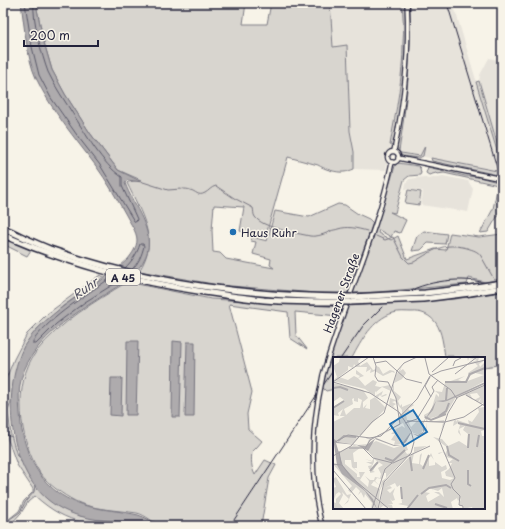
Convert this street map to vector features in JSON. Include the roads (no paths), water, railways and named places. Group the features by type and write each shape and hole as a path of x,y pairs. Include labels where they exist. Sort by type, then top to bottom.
{"highway":[{"name":"A 45","path":"3,228 33,245"},
{"name":"A 45","path":"3,234 33,245 76,264 127,278 169,287 217,292 346,297 502,288"},
{"name":"A 45","path":"217,292 263,300 350,302 423,299 502,283"}],"main road":[{"path":"394,152 406,76 408,33 407,3"},
{"path":"394,152 390,152 387,156 389,161 396,162 398,158"},
{"path":"394,152 397,153 398,158"},
{"path":"398,158 502,179"},
{"name":"Hagener Straße","path":"322,526 315,490 313,459 314,430 323,375 372,231 392,162"}],"water":[{"path":"21,3 38,3 37,9 43,39 52,70 65,94 90,133 118,170 142,182 127,180 125,183 146,228 148,237 146,256 138,269 122,283 78,312 52,332 31,356 24,370 19,390 21,425 25,444 37,471 57,492 77,503 86,506 138,515 160,526 135,526 82,517 62,509 44,496 30,479 20,458 14,435 11,412 12,388 17,366 24,346 34,332 46,320 128,259 133,253 137,243 136,234 108,184 56,113 36,78 28,51"},
{"path":"127,341 138,341 136,415 126,415"},
{"path":"173,341 182,342 180,417 172,417"},
{"path":"187,342 195,342 194,417 185,417"},
{"path":"111,378 122,378 121,416 110,415"}],"waterway":[{"path":"143,182 168,190 181,189"},
{"path":"183,189 203,194 216,186 253,208 254,216 259,221 289,232 313,236 321,235 332,230 345,228 356,228 367,231"},
{"path":"376,236 385,240 393,237 403,257 409,263 414,262 439,248 459,246 473,250 481,256 495,281"},
{"path":"3,434 12,437"},
{"path":"7,526 10,519 20,512 26,501 34,492 35,485"}],"railway":[{"path":"447,3 502,184"},
{"path":"411,290 433,283 456,280 468,280 491,284 502,288"},
{"path":"342,357 363,326 382,307"},
{"path":"230,526 333,371"}],"place":[{"name":"Haus Ruhr","path":"233,232"}],"water label":[{"name":"Ruhr","path":"85,288"}]}
